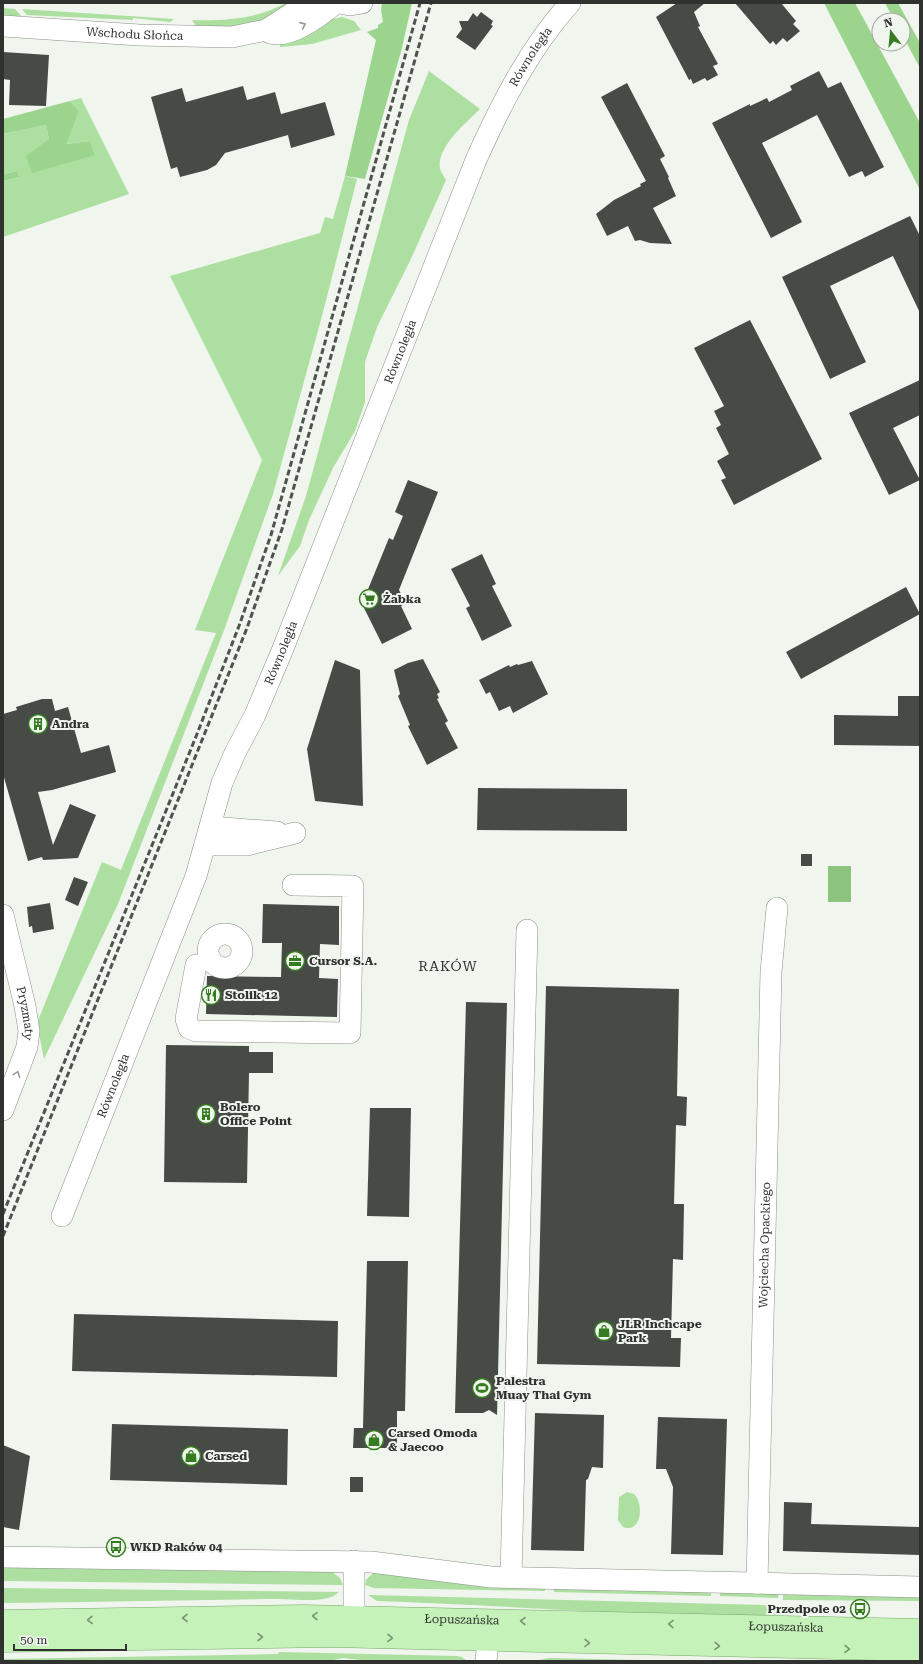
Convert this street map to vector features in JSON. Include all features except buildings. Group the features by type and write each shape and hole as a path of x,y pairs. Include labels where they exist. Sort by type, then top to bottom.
{"main road":[{"name":"Łopuszańska","path":"3,1641 292,1616 920,1630"},
{"name":"Łopuszańska","path":"3,1621 274,1636 487,1651 920,1650"}],"street":[{"name":"Wschodu Słońca","path":"3,26 217,38 243,36 266,30 308,3"},
{"name":"Wschodu Słońca","path":"266,30 272,34 306,25 336,3"},
{"path":"341,3 350,5 362,3"},
{"name":"Równoległa","path":"62,1216 164,955 196,876 215,836 222,783 235,753 255,715 435,267 476,160 508,93 536,46 570,3"},
{"path":"215,836 247,838"},
{"path":"164,955 203,963 186,1018 189,1028 196,1031 350,1033 353,886 293,885"},
{"name":"Wojciecha Opackiego","path":"757,1583 772,972 777,908"},
{"name":"Pryzmaty","path":"3,915 25,1006 29,1031 27,1046 3,1110"},
{"path":"511,1577 527,930"},
{"path":"3,1557 354,1561 386,1563 491,1577 920,1587"},
{"path":"354,1561 354,1617"}],"shaded area":[{"path":"285,3 299,3 264,20 230,29 196,26 192,20 216,20 252,16 263,13"},
{"path":"382,3 412,3 402,48 365,179 345,176 376,40 367,32 378,28 378,25 383,22 381,10"},
{"path":"824,3 855,3 871,33 871,52 882,52 920,123 920,190"},
{"path":"885,3 898,3 903,12 890,12"},
{"path":"3,8 15,9 24,19 3,18"},
{"path":"22,9 174,19 170,22 133,18 133,20 27,15"},
{"path":"342,17 354,21 361,30 312,44 280,47 280,44 329,20"},
{"path":"911,27 920,43 920,68 911,51"},
{"path":"429,71 480,109 447,144 443,152 440,161 440,169 446,180 410,261 377,327 365,362 365,402 355,431 333,468 309,520 300,546 278,576 306,496 409,120"},
{"path":"81,98 129,194 3,237 3,181 19,177 18,171 3,174 3,134 46,125 49,139 95,155 90,141 65,144 79,111 70,101"},
{"path":"70,101 79,111 66,144 90,141 95,155 32,173 26,156 49,139 46,125 3,134 3,119"},
{"path":"18,171 19,177 3,181 3,174"},
{"path":"345,176 357,179 322,316 273,494 223,633 118,904 44,1059 37,1023 102,862 121,870 216,633 195,630 262,460 170,276 320,233 325,217 333,219"},
{"path":"828,866 851,866 851,902 828,902"},
{"path":"627,1492 634,1494 637,1498 640,1510 637,1522 634,1526 629,1528 623,1527 618,1520 619,1497"},
{"path":"3,1566 331,1571 340,1578 343,1585 3,1581"},
{"path":"373,1573 545,1586 545,1591 374,1588 365,1585 366,1580"},
{"path":"554,1587 711,1591 711,1596 554,1592"},
{"path":"3,1588 339,1592 333,1596 317,1600 274,1599 3,1603"},
{"path":"720,1591 779,1593 778,1598 720,1596"},
{"path":"783,1591 920,1594 920,1601 783,1600"},
{"path":"368,1595 802,1606 808,1610 808,1612 742,1616 600,1612 377,1601"},
{"path":"279,1652 457,1656 462,1657 467,1661 371,1661 343,1658 334,1660 3,1661 3,1659 278,1654"},
{"path":"552,1658 684,1661 533,1661"}],"railway":[{"path":"3,1214 197,734 239,626 271,535 420,3"},
{"path":"3,1236 247,628 282,529 431,3"}],"place":[{"name":"Żabka","path":"369,599"},
{"name":"Andra","path":"38,724"},
{"name":"Cursor S.A.","path":"295,961"},
{"name":"Stolik 12","path":"211,995"},
{"name":"Bolero Office Point","path":"206,1114"},
{"name":"JLR Inchcape Park","path":"604,1331"},
{"name":"Palestra Muay Thai Gym","path":"482,1388"},
{"name":"Carsed Omoda & Jaecoo","path":"374,1440"},
{"name":"Carsed","path":"191,1456"},
{"name":"WKD Raków 04","path":"116,1547"},
{"name":"Przedpole 02","path":"860,1609"}],"district":[{"name":"RAKÓW","path":"448,966"}]}
